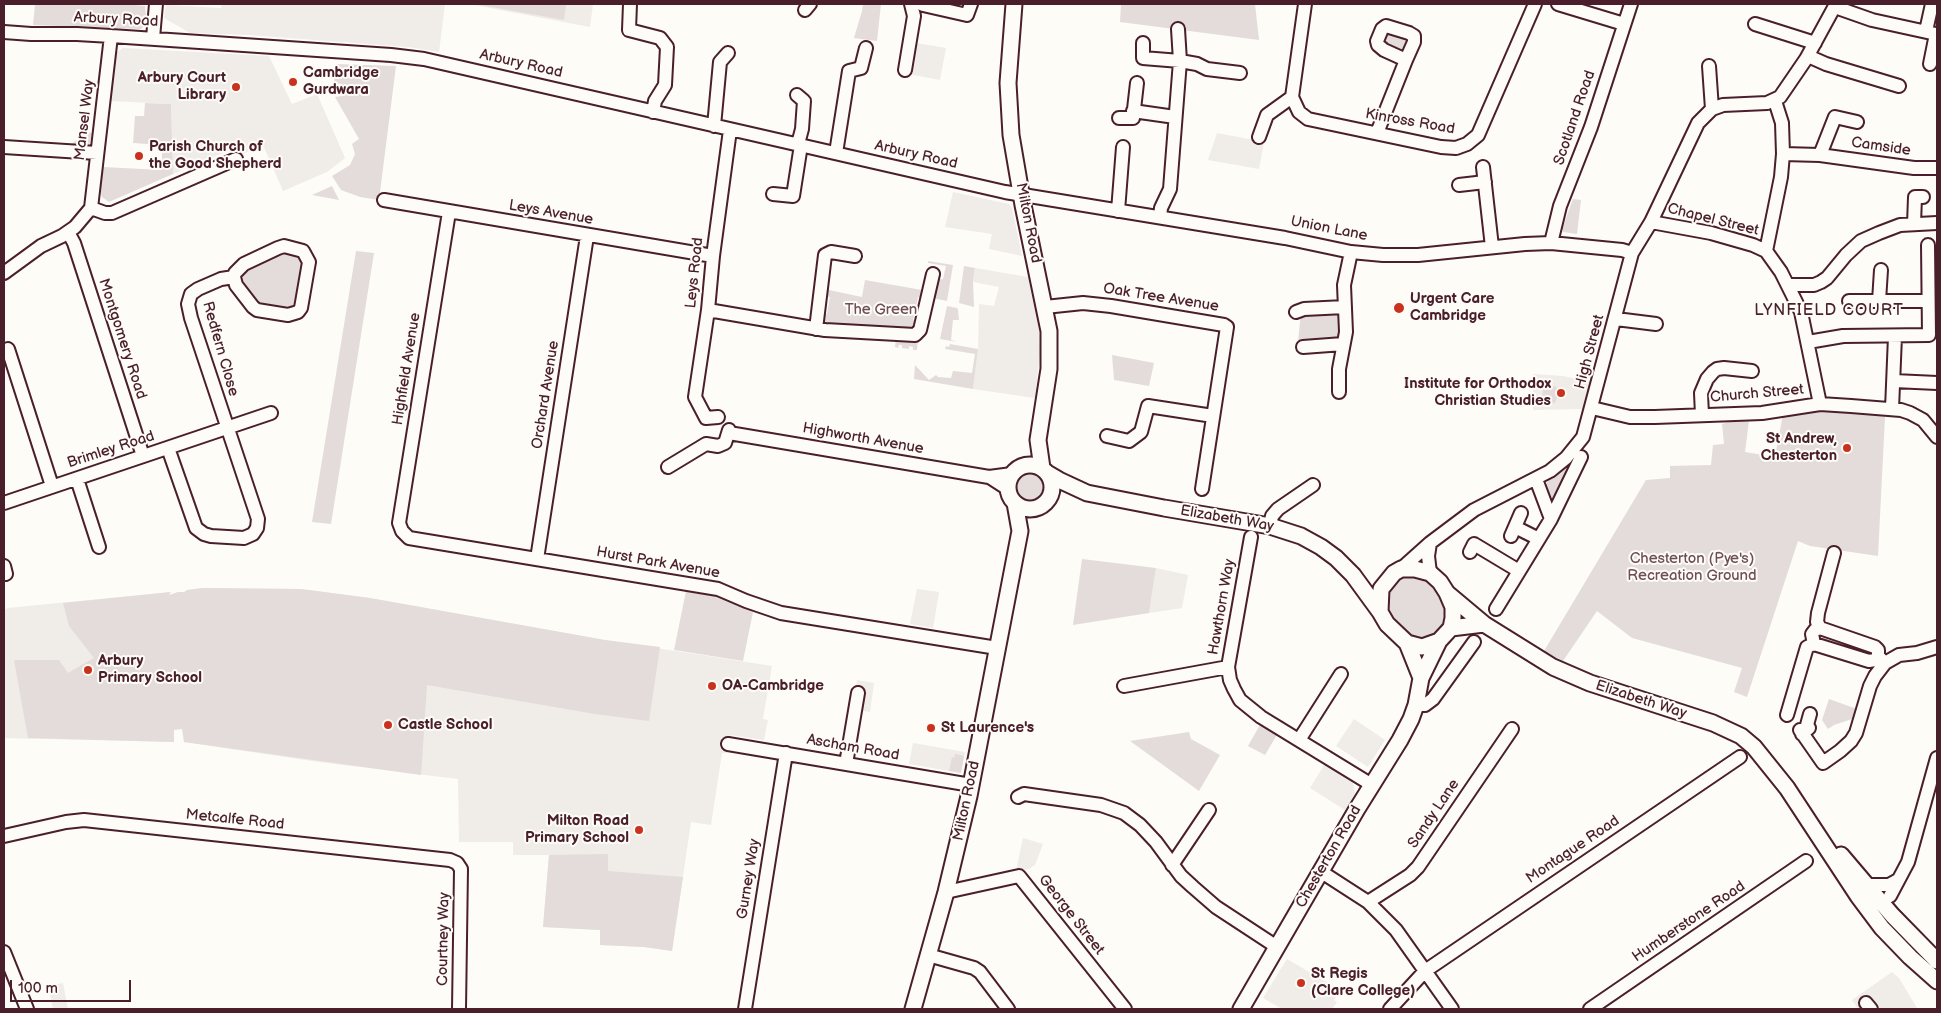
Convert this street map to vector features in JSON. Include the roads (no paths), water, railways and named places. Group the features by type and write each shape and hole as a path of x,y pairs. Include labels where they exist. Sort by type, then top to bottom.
{"main road":[{"name":"Milton Road","path":"1014,4 1009,60 1010,118 1021,195 1049,331 1050,356 1038,440 1045,471"},
{"name":"Milton Road","path":"1014,476 1038,440"},
{"path":"1035,465 1045,471 1051,479 1052,488 1048,499 1041,506 1035,508 1026,508 1016,503 1010,497 1014,476 1035,465"},
{"name":"Elizabeth Way","path":"1045,471 1087,493"},
{"name":"Elizabeth Way","path":"1048,499 1065,494 1087,493 1270,526 1301,536 1336,558 1353,576 1380,612"},
{"name":"Milton Road","path":"913,1009 946,892 971,785 1020,531 1016,503"},
{"name":"Milton Road","path":"1020,531 1035,508"},
{"path":"1407,643 1422,647 1439,641 1451,628 1453,607 1447,593 1440,582 1430,573 1415,569 1401,569 1386,581 1381,589 1380,612 1387,624 1407,643 1421,678"},
{"path":"1353,576 1386,581"},
{"name":"Elizabeth Way","path":"1447,593 1484,624 1568,675 1714,723 1741,736 1754,747 1786,788 1876,920 1910,957 1937,980"},
{"path":"1451,628 1484,624"},
{"name":"Chesterton Road","path":"1241,1009 1320,872 1400,740 1416,705 1421,678 1439,641"},
{"name":"Elizabeth Way","path":"1786,788 1799,800 1865,885 1937,961"}],"street":[{"path":"153,38 156,4"},
{"path":"630,4 630,30 660,38 667,47 665,85 653,112"},
{"path":"905,70 917,4 967,15 970,4"},
{"path":"1259,137 1267,115 1292,97 1305,4"},
{"name":"Kinross Road","path":"1292,97 1299,112 1308,119 1441,147 1456,148 1467,144 1478,135 1484,124 1535,4"},
{"path":"1558,4 1624,24"},
{"name":"Scotland Road","path":"1551,243 1560,206 1589,135 1631,4"},
{"path":"1926,31 1932,4"},
{"path":"1709,66 1712,109 1723,105 1754,105 1775,101 1784,92 1808,56 1835,5 1872,20 1936,34 1930,64"},
{"path":"1755,24 1815,43"},
{"path":"1160,217 1161,208 1170,189 1180,61 1178,29"},
{"name":"Arbury Road","path":"4,32 153,38 424,59 1021,195"},
{"name":"Mansel Way","path":"91,208 111,36"},
{"path":"1143,44 1142,64 1180,61 1197,64 1207,70 1240,72"},
{"path":"836,153 849,70 861,68 866,48"},
{"path":"714,126 720,62 728,53"},
{"path":"1808,56 1826,64 1899,86"},
{"path":"1377,133 1406,60"},
{"path":"1119,118 1132,118 1137,83"},
{"path":"773,194 793,196 804,101 797,95"},
{"path":"1766,251 1781,177 1783,154 1782,123 1775,101"},
{"name":"High Street","path":"1401,569 1430,543 1474,510 1550,471 1566,458 1583,437 1592,408 1604,354 1616,319 1632,253 1651,222 1690,136 1698,122 1712,109"},
{"path":"1133,111 1175,117"},
{"name":"Camside","path":"1820,155 1835,117 1856,122"},
{"name":"Leys Road","path":"708,420 695,398 730,130"},
{"path":"4,147 97,153"},
{"path":"1118,211 1124,147"},
{"name":"Camside","path":"1783,154 1820,155 1914,168 1937,168"},
{"path":"4,273 41,246 68,232 79,223 91,208 105,213 112,213 236,159"},
{"path":"1483,167 1492,247"},
{"path":"1460,185 1485,182"},
{"name":"Union Lane","path":"1021,195 1284,238 1351,252 1383,255 1418,255 1551,243 1622,250 1632,253"},
{"path":"1914,224 1915,197 1923,197"},
{"name":"Leys Avenue","path":"384,200 713,256"},
{"name":"Highfield Avenue","path":"402,531 399,523 449,212"},
{"name":"Chapel Street","path":"1651,222 1711,233 1753,245 1766,251"},
{"path":"1788,285 1821,282 1861,241 1900,226 1937,223"},
{"name":"Montgomery Road","path":"68,232 74,243 143,456"},
{"name":"Orchard Avenue","path":"537,559 587,236"},
{"path":"1808,342 1843,336 1929,335 1931,296 1928,245"},
{"name":"Redfern Close","path":"284,246 302,251 309,262 301,308 294,314 288,315 257,310 252,307 236,285 234,277 235,273 244,264 284,246"},
{"name":"Church Street","path":"1592,408 1630,417 1762,413 1820,404 1801,312 1788,285 1766,251"},
{"path":"816,329 825,255 831,252 855,256"},
{"path":"1339,392 1339,369 1346,332 1344,286 1351,252"},
{"path":"1880,301 1881,270"},
{"path":"708,310 816,329 917,334 920,330 933,274"},
{"name":"Redfern Close","path":"228,428 188,304 191,294 198,289 221,279 234,277"},
{"path":"1849,301 1880,301 1931,296"},
{"name":"Oak Tree Avenue","path":"1045,307 1083,303 1145,310 1224,324 1227,327 1202,489"},
{"path":"1296,312 1304,309 1345,307"},
{"path":"1616,319 1656,324"},
{"path":"1892,409 1895,336"},
{"path":"1303,346 1343,344"},
{"path":"8,349 52,486"},
{"path":"1702,415 1701,393 1707,378 1717,369 1752,371"},
{"path":"1894,381 1937,383"},
{"path":"1820,404 1892,409 1910,413 1923,420 1935,430"},
{"path":"1107,436 1129,440 1141,432 1148,406 1213,416"},
{"name":"Brimley Road","path":"4,503 271,414"},
{"path":"168,448 196,528 204,534 211,536 244,538 253,534 257,528 258,519 228,428"},
{"name":"Highworth Avenue","path":"668,468 706,444 718,446 725,443 729,431 991,478 1014,476"},
{"path":"1496,609 1551,519 1581,457"},
{"path":"77,479 99,547"},
{"path":"1536,479 1551,519"},
{"path":"1270,526 1272,516 1278,509 1313,485"},
{"path":"1521,513 1513,531 1539,538"},
{"name":"Hurst Park Avenue","path":"402,531 409,538 718,589 781,613 997,648"},
{"name":"Hawthorn Way","path":"1251,537 1228,667 1230,680 1240,700 1262,717 1372,785"},
{"path":"1430,543 1428,556 1430,573"},
{"path":"1470,552 1474,544 1519,571"},
{"path":"1820,628 1817,622 1818,613 1834,553"},
{"path":"1810,714 1807,725 1809,728 1801,732 1823,763 1851,741 1856,733 1870,686 1881,659 1875,646 1820,628 1812,634 1814,644"},
{"path":"1416,705 1425,705 1434,700 1474,642"},
{"path":"1787,715 1807,647 1814,644 1869,661 1917,653 1937,647"},
{"path":"1124,686 1228,667"},
{"path":"1299,740 1341,674"},
{"path":"846,764 858,692"},
{"name":"Sandy Lane","path":"1368,902 1418,867 1512,728"},
{"name":"Ascham Road","path":"728,744 971,785"},
{"name":"Gurney Way","path":"745,1009 786,753"},
{"name":"Montague Road","path":"1390,1009 1425,971 1740,757"},
{"path":"1890,896 1908,862 1937,758"},
{"path":"1018,797 1024,794 1102,805 1124,813 1140,825 1156,842 1181,876 1216,907 1277,947"},
{"path":"1172,865 1209,810"},
{"name":"Metcalfe Road","path":"4,836 66,822 84,820 450,860 457,863 461,869"},
{"name":"Humberstone Road","path":"1590,1009 1607,1005 1806,861"},
{"name":"Courtney Way","path":"459,1009 461,869"},
{"path":"1320,872 1368,902 1396,930 1452,1009"},
{"name":"George Street","path":"946,892 1020,876 1125,1009"},
{"path":"1865,885 1889,885 1898,880"},
{"path":"4,952 26,1009"},
{"path":"928,955 974,968 980,972 1008,1009"}],"place":[{"name":"Cambridge Gurdwara","path":"293,82"},
{"name":"Arbury Court Library","path":"236,87"},
{"name":"Parish Church of the Good Shepherd","path":"139,156"},
{"name":"Urgent Care Cambridge","path":"1399,308"},
{"name":"Institute for Orthodox Christian Studies","path":"1561,393"},
{"name":"St Andrew, Chesterton","path":"1847,448"},
{"name":"Arbury Primary School","path":"88,670"},
{"name":"OA-Cambridge","path":"712,686"},
{"name":"Castle School","path":"388,725"},
{"name":"St Laurence's","path":"931,728"},
{"name":"Milton Road Primary School","path":"639,830"},
{"name":"St Regis (Clare College)","path":"1301,983"}],"district":[{"name":"LYNFIELD COURT","path":"1829,311"}],"park label":[{"name":"The Green","path":"881,310"},
{"name":"Chesterton (Pye's) Recreation Ground","path":"1692,568"}]}
